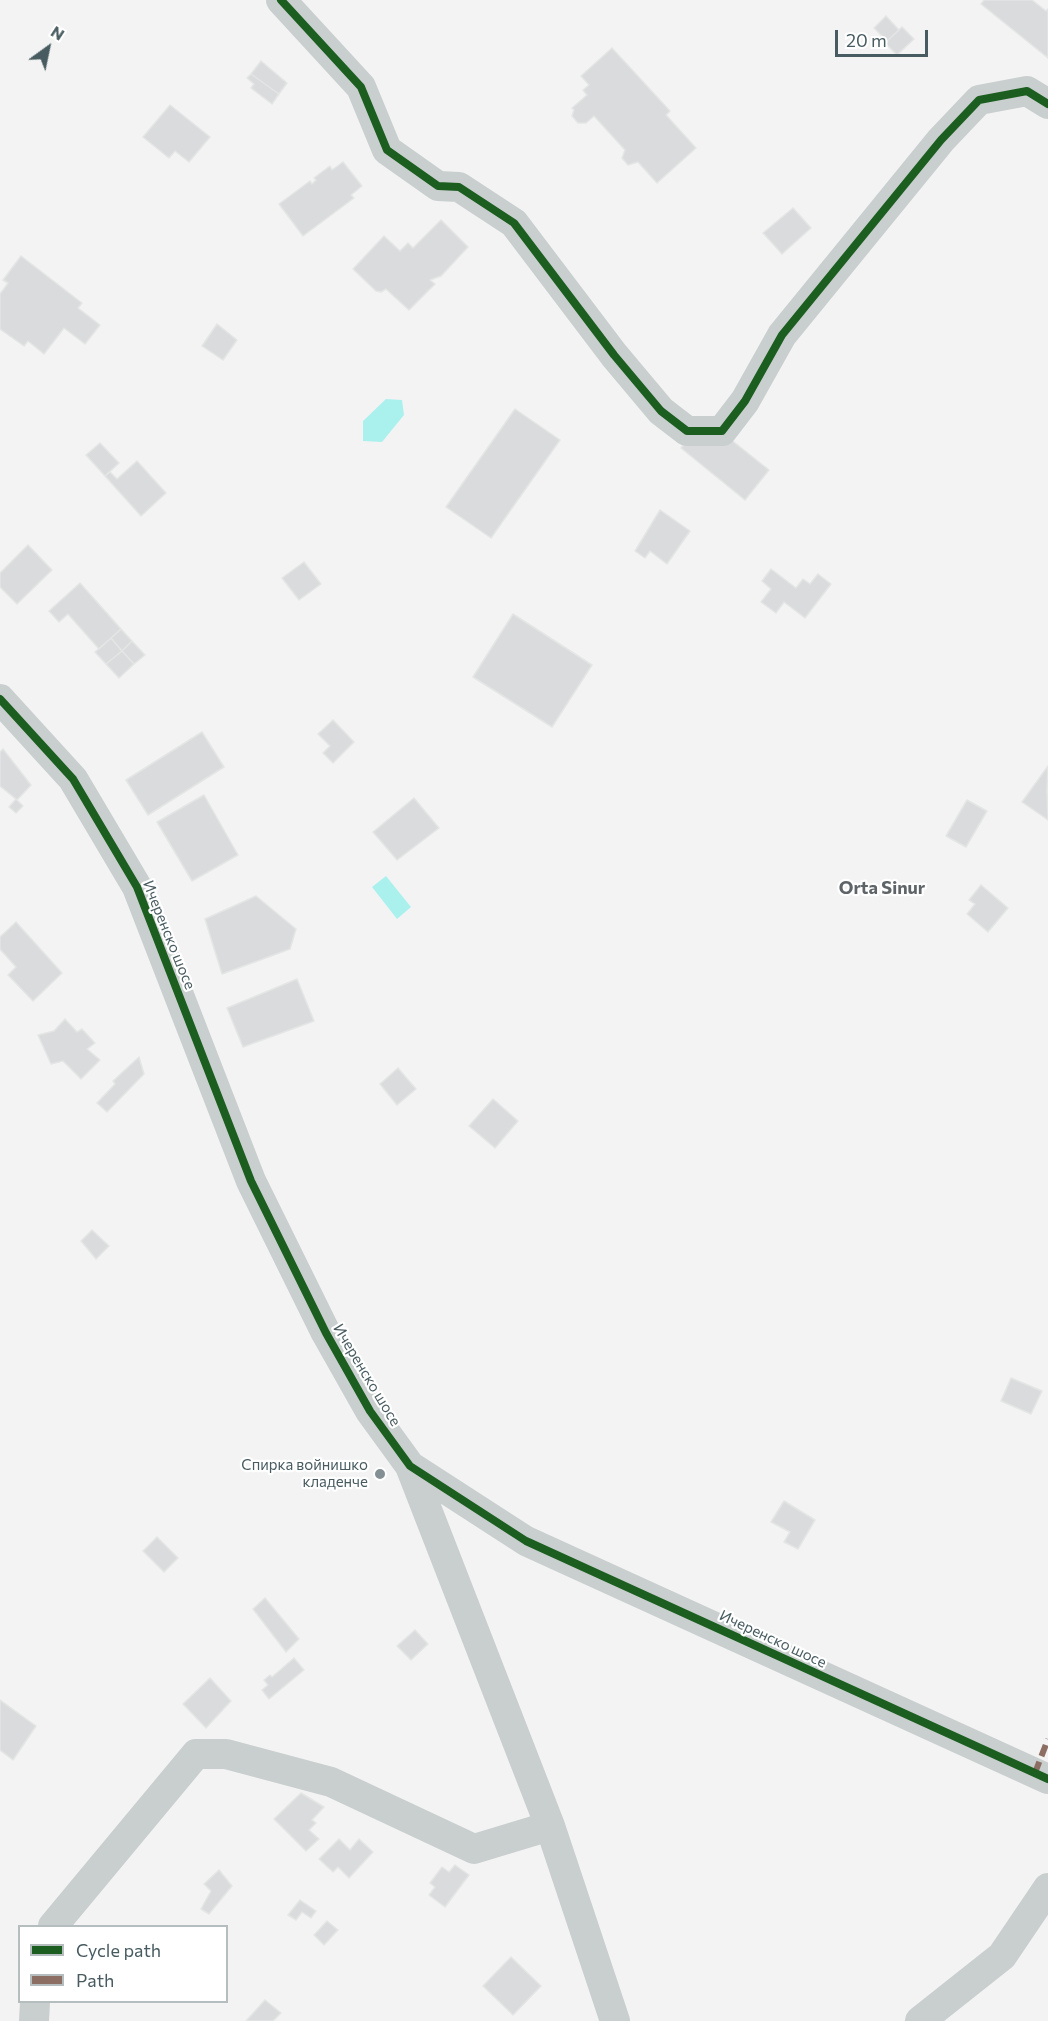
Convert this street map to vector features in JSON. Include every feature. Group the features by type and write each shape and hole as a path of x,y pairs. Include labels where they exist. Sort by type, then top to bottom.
{"street":[{"path":"282,0 360,87 387,150 438,186 459,187 514,222 614,355 661,411 687,431 722,431 745,401 782,335 941,140 980,100 1027,92 1048,104"},
{"name":"Ичеренско шосе","path":"0,699 73,779 137,887 251,1181 326,1333 370,1411 410,1466 526,1541 1048,1779"},
{"path":"410,1466 550,1826 615,2021"},
{"path":"54,1925 196,1755 226,1754 331,1782 474,1849 550,1826"},
{"path":"920,2021 1002,1956 1048,1888"},
{"path":"34,2021 35,2003"}],"water":[{"path":"386,399 402,400 404,415 382,442 363,441 363,421"},
{"path":"386,876 411,907 397,919 372,887"}],"building":[{"path":"984,0 1032,0 1046,11 1048,9 1048,58 981,4"},
{"path":"886,16 899,30 887,41 874,28"},
{"path":"902,27 914,39 897,55 885,43"},
{"path":"612,48 670,111 666,115 696,148 657,183 638,162 628,165 622,158 625,150 594,116 586,123 578,123 572,116 574,110 572,108 587,95 583,90 589,85 581,76"},
{"path":"261,61 287,83 279,94 251,74"},
{"path":"251,74 279,94 272,104 251,88 254,84 247,78"},
{"path":"170,105 210,137 189,162 175,151 169,158 143,137"},
{"path":"343,162 362,186 351,195 354,198 303,236 279,204 310,181 312,184 316,180 314,178 330,166 332,170"},
{"path":"793,208 811,228 782,254 763,233"},
{"path":"441,220 468,247 441,276 430,280 435,284 409,310 386,289 381,292 376,291 353,269 384,236 400,251 408,243 413,248"},
{"path":"21,256 82,303 78,308 100,325 85,344 64,328 44,354 28,341 24,346 0,329 0,294 8,283 3,280"},
{"path":"217,324 237,340 223,360 202,346"},
{"path":"515,409 560,440 491,538 446,507"},
{"path":"705,419 769,470 745,500 681,448"},
{"path":"100,443 119,463 105,476 86,455"},
{"path":"137,461 166,493 141,516 105,476 110,472 117,479"},
{"path":"660,510 690,531 667,564 650,551 645,558 635,551"},
{"path":"28,545 52,570 17,604 0,587 0,573"},
{"path":"304,562 321,584 299,600 282,578"},
{"path":"771,569 796,588 803,579 810,584 818,574 831,584 805,618 784,602 776,613 761,602 771,589 762,581"},
{"path":"80,583 121,629 99,649 68,614 59,622 49,611"},
{"path":"513,614 592,665 552,727 473,677"},
{"path":"121,629 132,641 122,651 111,638"},
{"path":"111,638 122,651 106,664 95,652"},
{"path":"132,641 145,655 134,664 122,651"},
{"path":"122,651 134,664 119,678 106,664"},
{"path":"333,720 354,742 333,763 323,753 330,746 318,734"},
{"path":"202,732 224,767 148,815 126,780"},
{"path":"3,749 31,785 17,800 23,806 16,813 9,807 16,799 0,786 0,752"},
{"path":"1048,766 1047,791 1048,820 1022,802"},
{"path":"204,795 238,855 192,881 157,822"},
{"path":"414,798 439,828 397,860 373,832"},
{"path":"967,800 987,811 966,847 946,836"},
{"path":"981,885 1008,908 988,932 967,914 975,904 969,900"},
{"path":"256,896 296,929 290,949 222,974 205,919"},
{"path":"16,922 62,973 33,1001 8,975 16,967 0,949 0,937"},
{"path":"297,979 314,1021 243,1047 227,1008"},
{"path":"65,1019 77,1032 82,1029 95,1043 87,1049 100,1060 81,1079 63,1061 51,1064 38,1035 54,1031"},
{"path":"139,1057 144,1074 107,1112 97,1103 115,1084 113,1081"},
{"path":"398,1068 416,1089 397,1105 380,1084"},
{"path":"493,1099 518,1121 495,1148 469,1126"},
{"path":"92,1230 109,1246 96,1259 81,1241"},
{"path":"1011,1378 1042,1391 1031,1414 1001,1401"},
{"path":"784,1501 815,1520 798,1549 784,1542 790,1532 771,1522"},
{"path":"157,1537 178,1558 164,1572 143,1551"},
{"path":"265,1598 299,1639 286,1652 253,1609"},
{"path":"415,1630 428,1644 411,1660 397,1646"},
{"path":"294,1658 304,1670 269,1699 262,1690 268,1685 264,1680 270,1675 272,1677"},
{"path":"210,1678 231,1701 206,1728 183,1704"},
{"path":"0,1700 36,1726 13,1760 0,1750"},
{"path":"301,1793 324,1807 312,1820 316,1823 309,1830 319,1839 306,1851 274,1819"},
{"path":"339,1839 350,1850 359,1839 373,1852 349,1878 338,1867 333,1872 319,1859"},
{"path":"455,1865 469,1875 445,1907 429,1895 435,1887 430,1883 442,1867 449,1872"},
{"path":"219,1870 232,1886 209,1914 201,1909 211,1891 204,1884"},
{"path":"300,1900 316,1911 311,1918 302,1912 296,1920 288,1915"},
{"path":"327,1921 338,1930 324,1945 314,1935"},
{"path":"511,1957 541,1986 513,2015 483,1986"},
{"path":"265,2000 281,2013 273,2021 246,2021"}],"marked path":[{"path":"1035,1773 1048,1739"}],"cycle path":[{"path":"281,0 361,87 387,150 438,186 459,187 514,223 614,355 661,411 687,431 722,431 745,401 782,335 941,140 979,100 1027,91 1048,104"},
{"path":"0,699 73,779 137,887 251,1181 326,1333 370,1411 410,1466 526,1541 1048,1779"}],"place":[{"name":"Спирка войнишко кладенче","path":"380,1474"}],"district":[{"name":"Orta Sinur","path":"882,888"}]}
